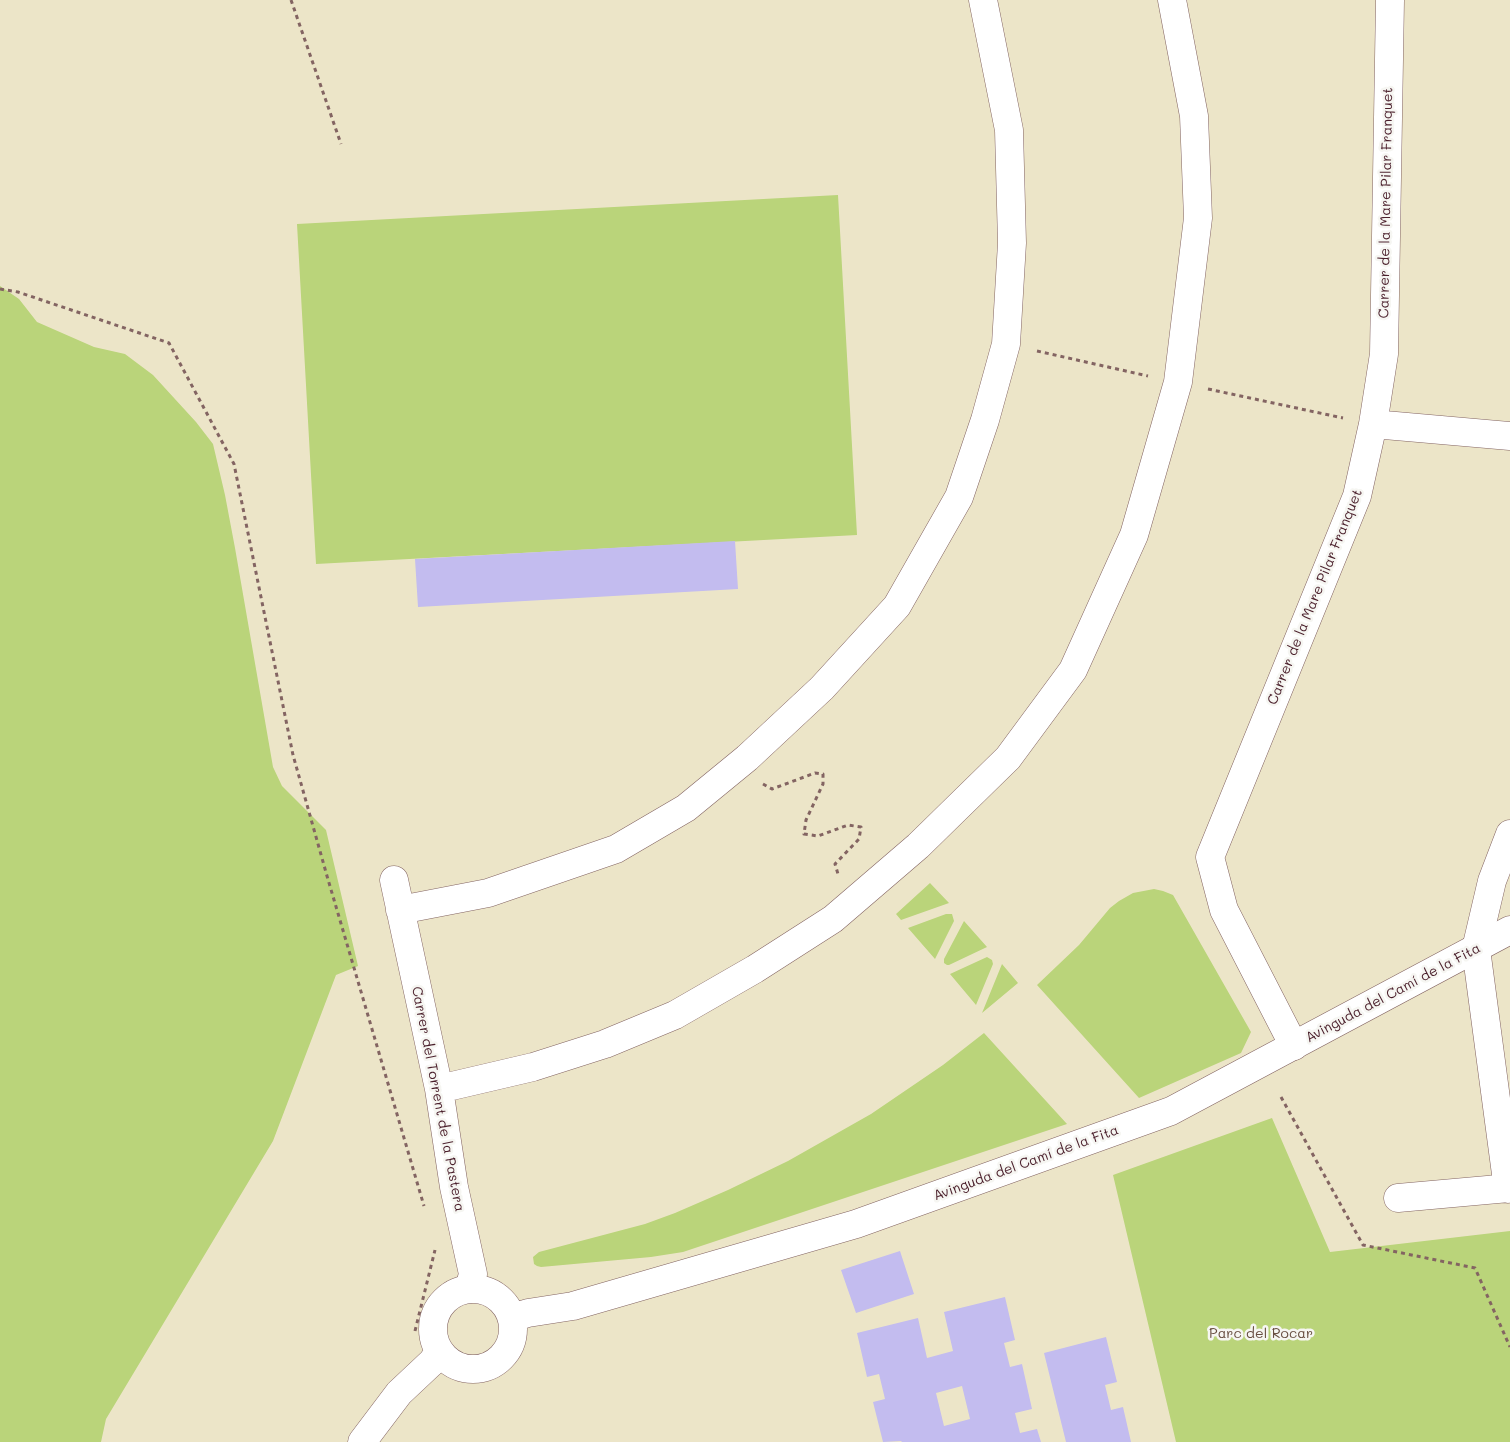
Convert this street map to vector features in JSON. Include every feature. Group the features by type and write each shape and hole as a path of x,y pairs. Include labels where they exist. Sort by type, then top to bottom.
{"street":[{"path":"400,910 488,893 616,849 686,808 744,761 822,688 897,606 959,497 985,420 1006,344 1012,243 1009,130 983,0"},
{"path":"439,1089 533,1067 605,1044 675,1015 755,969 833,919 918,846 1008,758 1073,670 1134,535 1178,382 1198,218 1194,116 1172,0"},
{"name":"Carrer de la Mare Pilar Franquet","path":"1294,1046 1224,910 1210,857 1357,496 1373,424 1384,354 1390,0"},
{"path":"1373,424 1510,436"},
{"path":"1398,1198 1509,1189 1476,949 1492,881 1510,834"},
{"name":"Carrer del Torrent de la Pastera","path":"394,880 439,1089 454,1187 473,1274 469,1289"},
{"name":"Avinguda del Camí de la Fita","path":"512,1318 528,1313 573,1306 856,1224 1171,1111 1510,930"},
{"path":"469,1289 485,1291 498,1298 512,1318 514,1329 512,1341 507,1352 497,1362 486,1368 470,1370 452,1364 440,1352 433,1335 434,1318 440,1306 446,1299 457,1292 469,1289"},
{"path":"362,1442 399,1393 440,1352"}],"path":[{"path":"290,0 341,144"},
{"path":"0,289 18,292 169,343 234,464 293,755 425,1208"},
{"path":"1006,344 1373,424"},
{"path":"744,761 762,784 772,789 815,773 823,774 824,784 806,820 804,834 818,836 848,825 861,827 859,839 835,864 838,876 859,897"},
{"path":"413,1338 436,1246"}],"green space":[{"path":"838,195 857,535 316,564 297,224"},
{"path":"0,286 19,299 37,322 94,347 125,354 153,375 196,422 213,444 235,548 273,767 282,786 326,830 358,966 336,975 273,1141 106,1419 101,1442 0,1442"},
{"path":"930,883 949,903 901,920 896,914"},
{"path":"1154,889 1173,895 1251,1032 1241,1053 1139,1098 1037,985 1079,945 1110,908 1133,893"},
{"path":"946,914 952,914 954,921 935,959 908,928"},
{"path":"964,921 987,947 947,965 944,963 944,959"},
{"path":"987,957 992,960 993,964 976,1005 950,974"},
{"path":"1002,964 1018,983 982,1013"},
{"path":"984,1033 1067,1124 683,1252 651,1257 541,1267 534,1264 533,1257 539,1252 645,1224 728,1190 788,1161 871,1114 943,1065"},
{"name":"Parc del Rocar","path":"1272,1118 1330,1252 1510,1231 1510,1442 1176,1442 1113,1175"}],"building":[{"path":"735,541 738,589 418,607 415,559"},
{"path":"900,1251 914,1294 856,1313 841,1270"},
{"path":"1005,1297 1015,1340 1004,1343 1010,1367 1022,1364 1032,1409 1015,1413 1020,1433 1037,1429 1041,1442 883,1442 873,1402 885,1399 879,1374 867,1377 857,1333 918,1318 927,1358 953,1351 944,1312","holes":["962,1386 970,1419 944,1426 936,1393"]},
{"path":"1106,1337 1117,1382 1105,1385 1111,1410 1123,1407 1131,1442 1066,1442 1044,1353"}]}
